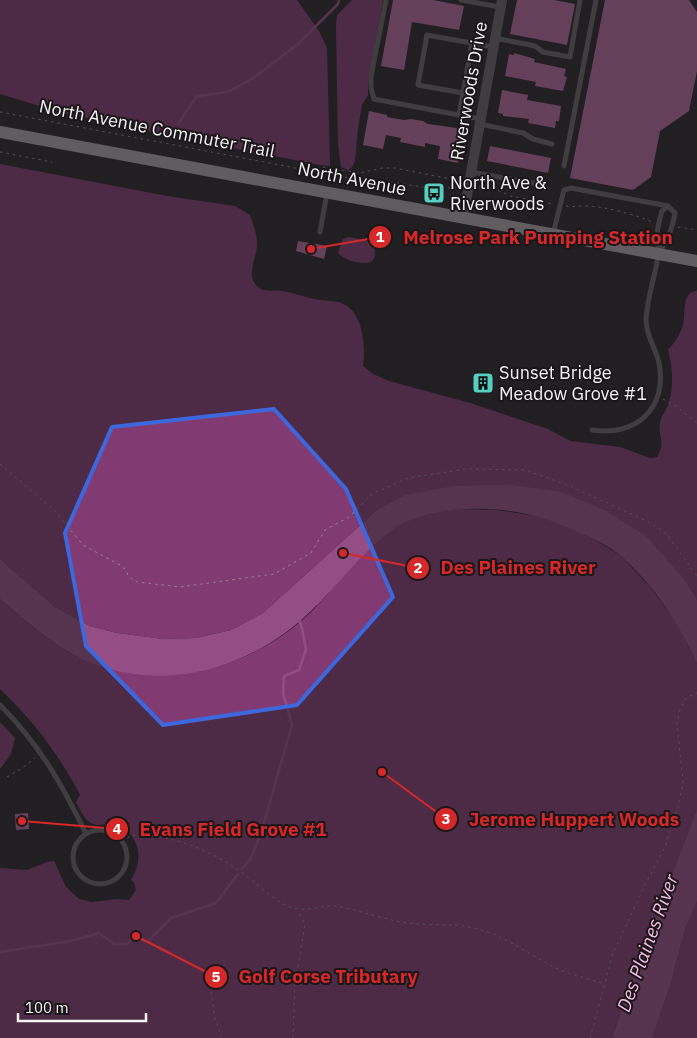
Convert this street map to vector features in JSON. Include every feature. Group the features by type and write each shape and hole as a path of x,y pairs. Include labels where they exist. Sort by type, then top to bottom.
{"main road":[{"name":"North Avenue","path":"0,132 697,262"}],"street":[{"name":"Riverwoods Drive","path":"463,218 502,4"}],"lane":[{"path":"386,0 371,76 371,88 374,99 459,115 522,133 532,140 552,144"},
{"path":"461,0 502,4"},
{"path":"463,93 418,85 427,35 472,43 534,46 543,52 570,57 580,0"},
{"path":"564,166 596,0"},
{"path":"459,115 472,43"},
{"path":"471,172 544,185"},
{"path":"553,234 564,190 571,188 668,206 675,213 670,237 658,254"},
{"path":"320,232 327,192"},
{"path":"592,430 610,432 630,427 650,410 657,397 660,373 658,361 648,337 646,322 658,254 657,235 662,211 668,206"},
{"path":"0,705 14,718 41,752 62,784 86,834"},
{"path":"94,830 103,830 111,832 122,842 127,852 127,862 124,870 111,882 93,883 84,879 78,873 74,865 73,856 79,839 86,834 94,830"}],"path":[{"name":"North Avenue Commuter Trail","path":"0,112 370,182 397,183 434,189 459,188"},
{"path":"0,152 52,162"},
{"name":"North Avenue Commuter Trail","path":"310,170 323,167 360,173 387,168 463,182"},
{"path":"475,184 511,196 556,204"},
{"path":"474,187 487,188"},
{"path":"567,206 574,208 585,205 642,216 654,223"},
{"path":"678,227 697,230"},
{"path":"657,397 676,406 697,423"},
{"path":"0,464 54,510 83,545 120,565 126,570 128,576 137,582 180,587 274,574 311,553 325,530 349,517 372,494 408,478 466,469 526,470 572,487 663,531 697,576"},
{"path":"590,1038 604,984 620,936 665,847 679,804 683,781 677,724 680,710 686,698 697,693"},
{"path":"7,777 21,769 41,752"},
{"path":"122,842 132,835 174,840 217,857 241,871 289,907 301,909 334,906 410,924 439,923 470,927 501,938 555,968 604,984"},
{"path":"293,1038 295,984 305,924 300,916 301,909"},
{"path":"205,973 209,982 221,1038"}],"highlighted area":[{"path":"274,409 346,489 393,597 297,705 163,725 86,646 65,533 112,427"}],"shaded area":[{"path":"0,0 297,0 319,31 327,48 330,166 66,114 0,94"},
{"path":"352,0 383,0 368,84 368,95 362,105 358,128 355,161 348,170 341,167 338,145 336,24 337,15"},
{"path":"0,164 167,196 235,206 250,215 255,229 257,249 252,276 258,288 317,300 338,302 348,307 354,313 361,330 364,349 363,366 373,374 389,381 470,403 548,429 570,441 620,447 650,458 657,457 660,452 660,423 668,405 671,392 672,370 668,350 682,329 686,299 692,292 697,291 697,599 685,580 562,492 377,510 263,613 231,630 196,638 164,639 117,633 90,626 55,607 0,559"},
{"path":"349,237 374,242 375,257 371,262 354,262 338,253 343,239"},
{"path":"457,509 496,510 537,516 563,525 595,540 621,556 650,587 678,624 697,664 697,809 638,963 612,1038 0,1038 0,868 27,870 54,861 66,887 79,899 91,902 118,899 129,900 136,890 131,880 136,870 138,852 132,836 126,829 108,819 106,824 100,825 90,823 87,820 76,802 80,795 55,752 24,713 0,689 0,599 50,640 83,659 113,669 144,674 174,674 205,670 234,661 262,648 289,631 313,610 362,556 389,532 404,522 420,515"},
{"path":"0,722 15,738 11,754 0,769"},
{"path":"697,902 697,1038 652,1038 670,986 686,926"}],"water":[{"path":"511,485 562,492 608,512 647,537 685,580 697,599 697,664 683,635 666,607 656,593 618,553 598,541 561,525 539,517 505,510 466,509 427,514 395,528 362,557 322,601 287,631 261,648 233,662 204,671 174,675 143,675 112,670 82,659 60,647 0,599 0,559 55,607 90,626 117,633 164,639 196,638 231,630 263,613 377,510 406,495 454,486"},
{"path":"697,809 697,902 686,926 670,986 652,1038 612,1038 638,963"}],"building":[{"path":"393,0 433,0 464,6 459,30 412,22 404,70 381,66"},
{"path":"517,0 554,0 575,4 567,45 510,34"},
{"path":"605,0 689,0 697,12 697,71 689,111 660,131 651,177 633,190 570,178"},
{"path":"514,53 535,59 534,62 566,69 564,76 567,77 563,91 535,86 536,82 505,76 509,54 514,55"},
{"path":"502,90 528,95 527,100 561,106 559,121 556,121 555,128 528,123 529,119 503,116 503,114 498,113"},
{"path":"369,111 387,115 387,117 404,120 411,119 428,124 464,129 458,163 438,159 440,146 425,143 425,147 400,142 401,138 386,135 383,149 363,145"},
{"path":"490,146 551,158 548,173 487,161"},
{"path":"298,241 327,246 324,259 296,251"},
{"name":"Sunset Bridge Meadow Grove #1","path":"484,374 492,387 482,393 474,379"},
{"path":"28,813 29,829 16,830 15,814"}],"waterway":[{"path":"178,124 197,96 228,92 252,79 298,44 338,4 339,0"},
{"path":"243,868 251,858 261,833 292,725 283,693 284,676 299,670 306,649 299,620"},
{"path":"0,952 71,941 99,933 114,944 127,944 136,936 147,942 171,918 216,903 238,874"}],"place":[{"name":"North Ave & Riverwoods","path":"434,193"},
{"name":"Melrose Park Pumping Station","path":"311,249"},
{"name":"Sunset Bridge Meadow Grove #1","path":"483,383"},
{"name":"Des Plaines River","path":"343,553"},
{"name":"Jerome Huppert Woods","path":"382,772"},
{"name":"Evans Field Grove #1","path":"22,821"},
{"name":"Golf Corse Tributary","path":"136,936"}]}
